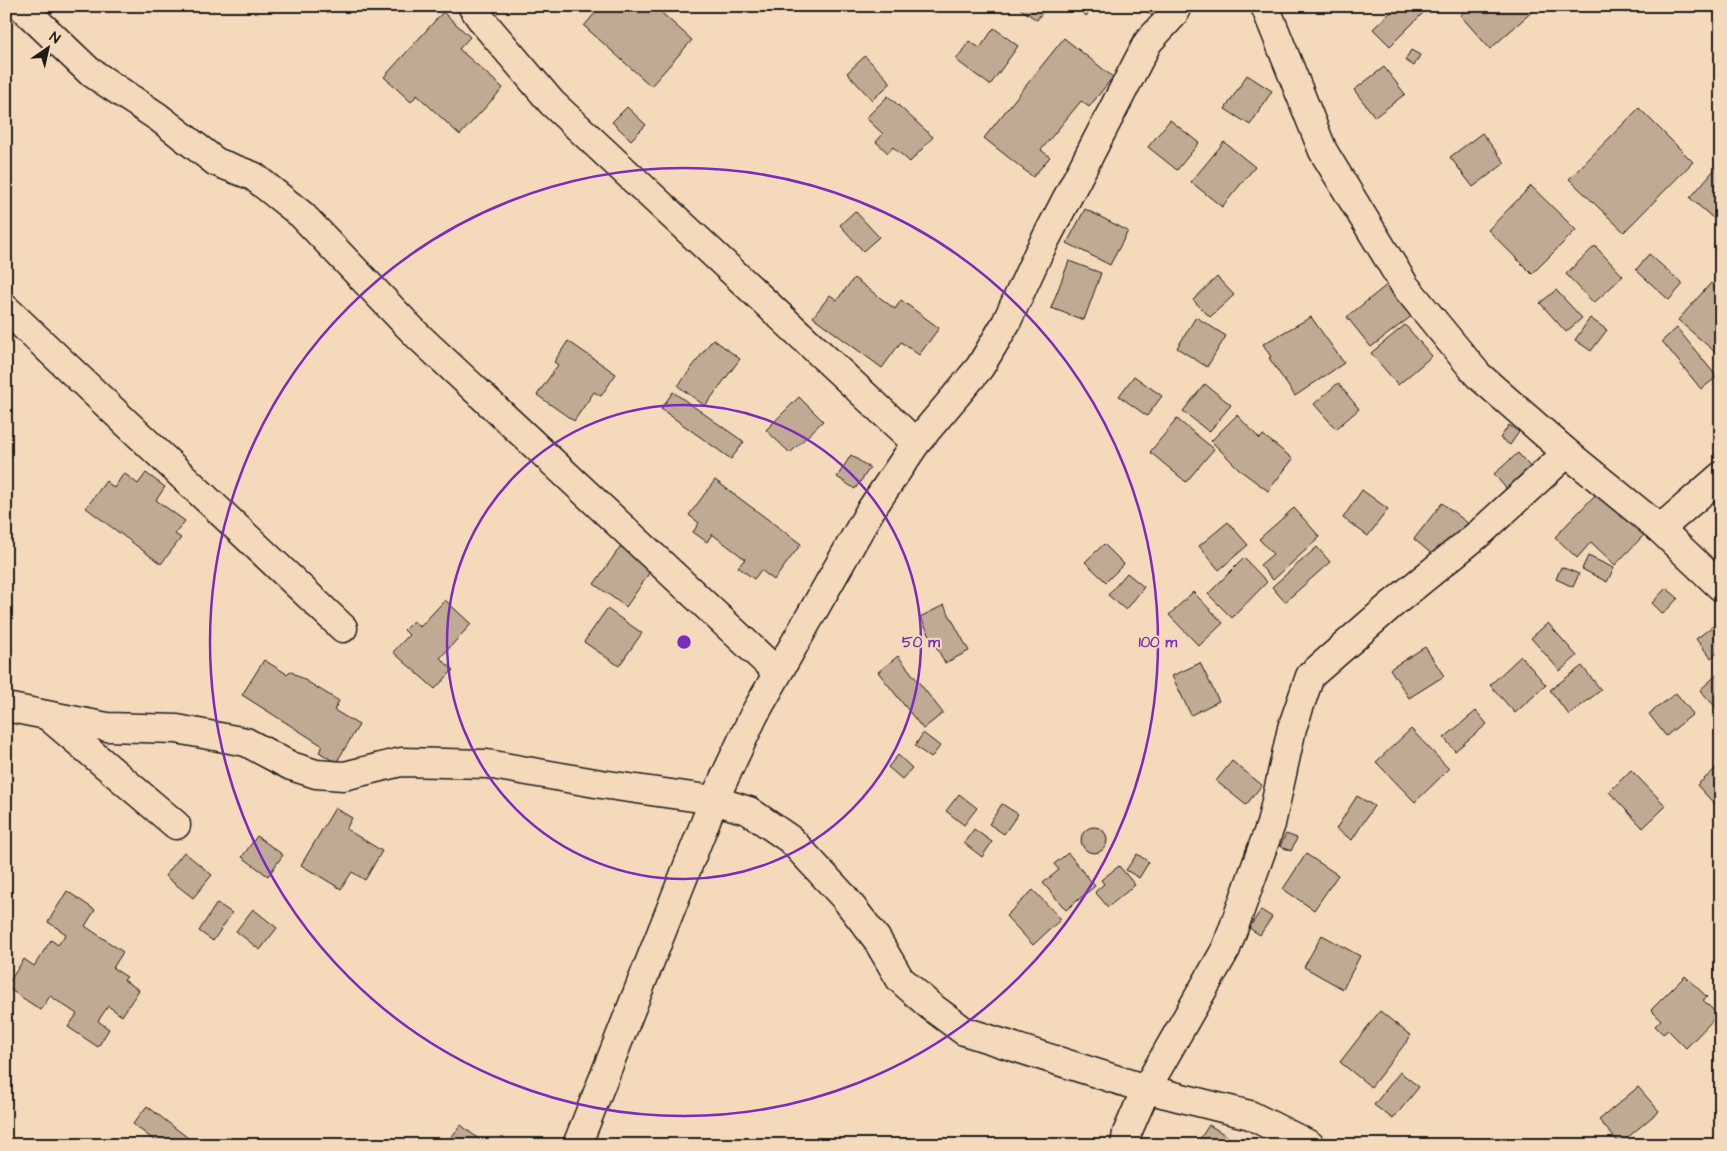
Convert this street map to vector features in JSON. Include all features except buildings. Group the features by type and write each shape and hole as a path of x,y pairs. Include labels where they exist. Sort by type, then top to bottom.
{"street":[{"path":"22,6 90,71 158,118 216,162 254,176 302,215 417,335 778,672"},
{"path":"472,6 484,24 552,103 916,443"},
{"path":"577,1145 714,800 754,715 870,511 916,443 980,367 1006,323 1038,254 1148,42 1173,15 1177,6"},
{"path":"1266,6 1323,150 1405,286 1478,376 1567,453 1660,529 1721,587"},
{"path":"6,309 343,628"},
{"path":"1125,1145 1127,1133 1146,1089 1226,949 1271,824 1292,728 1310,676 1390,606 1480,532 1567,453"},
{"path":"1660,529 1721,476"},
{"path":"6,707 107,727 177,729 246,742 291,766 316,774 344,776 400,762 487,764 601,784 714,800 749,811 791,840 844,897 876,938 900,979 917,995 964,1031 1146,1089 1250,1115 1310,1145"},
{"path":"46,714 176,825"}]}
